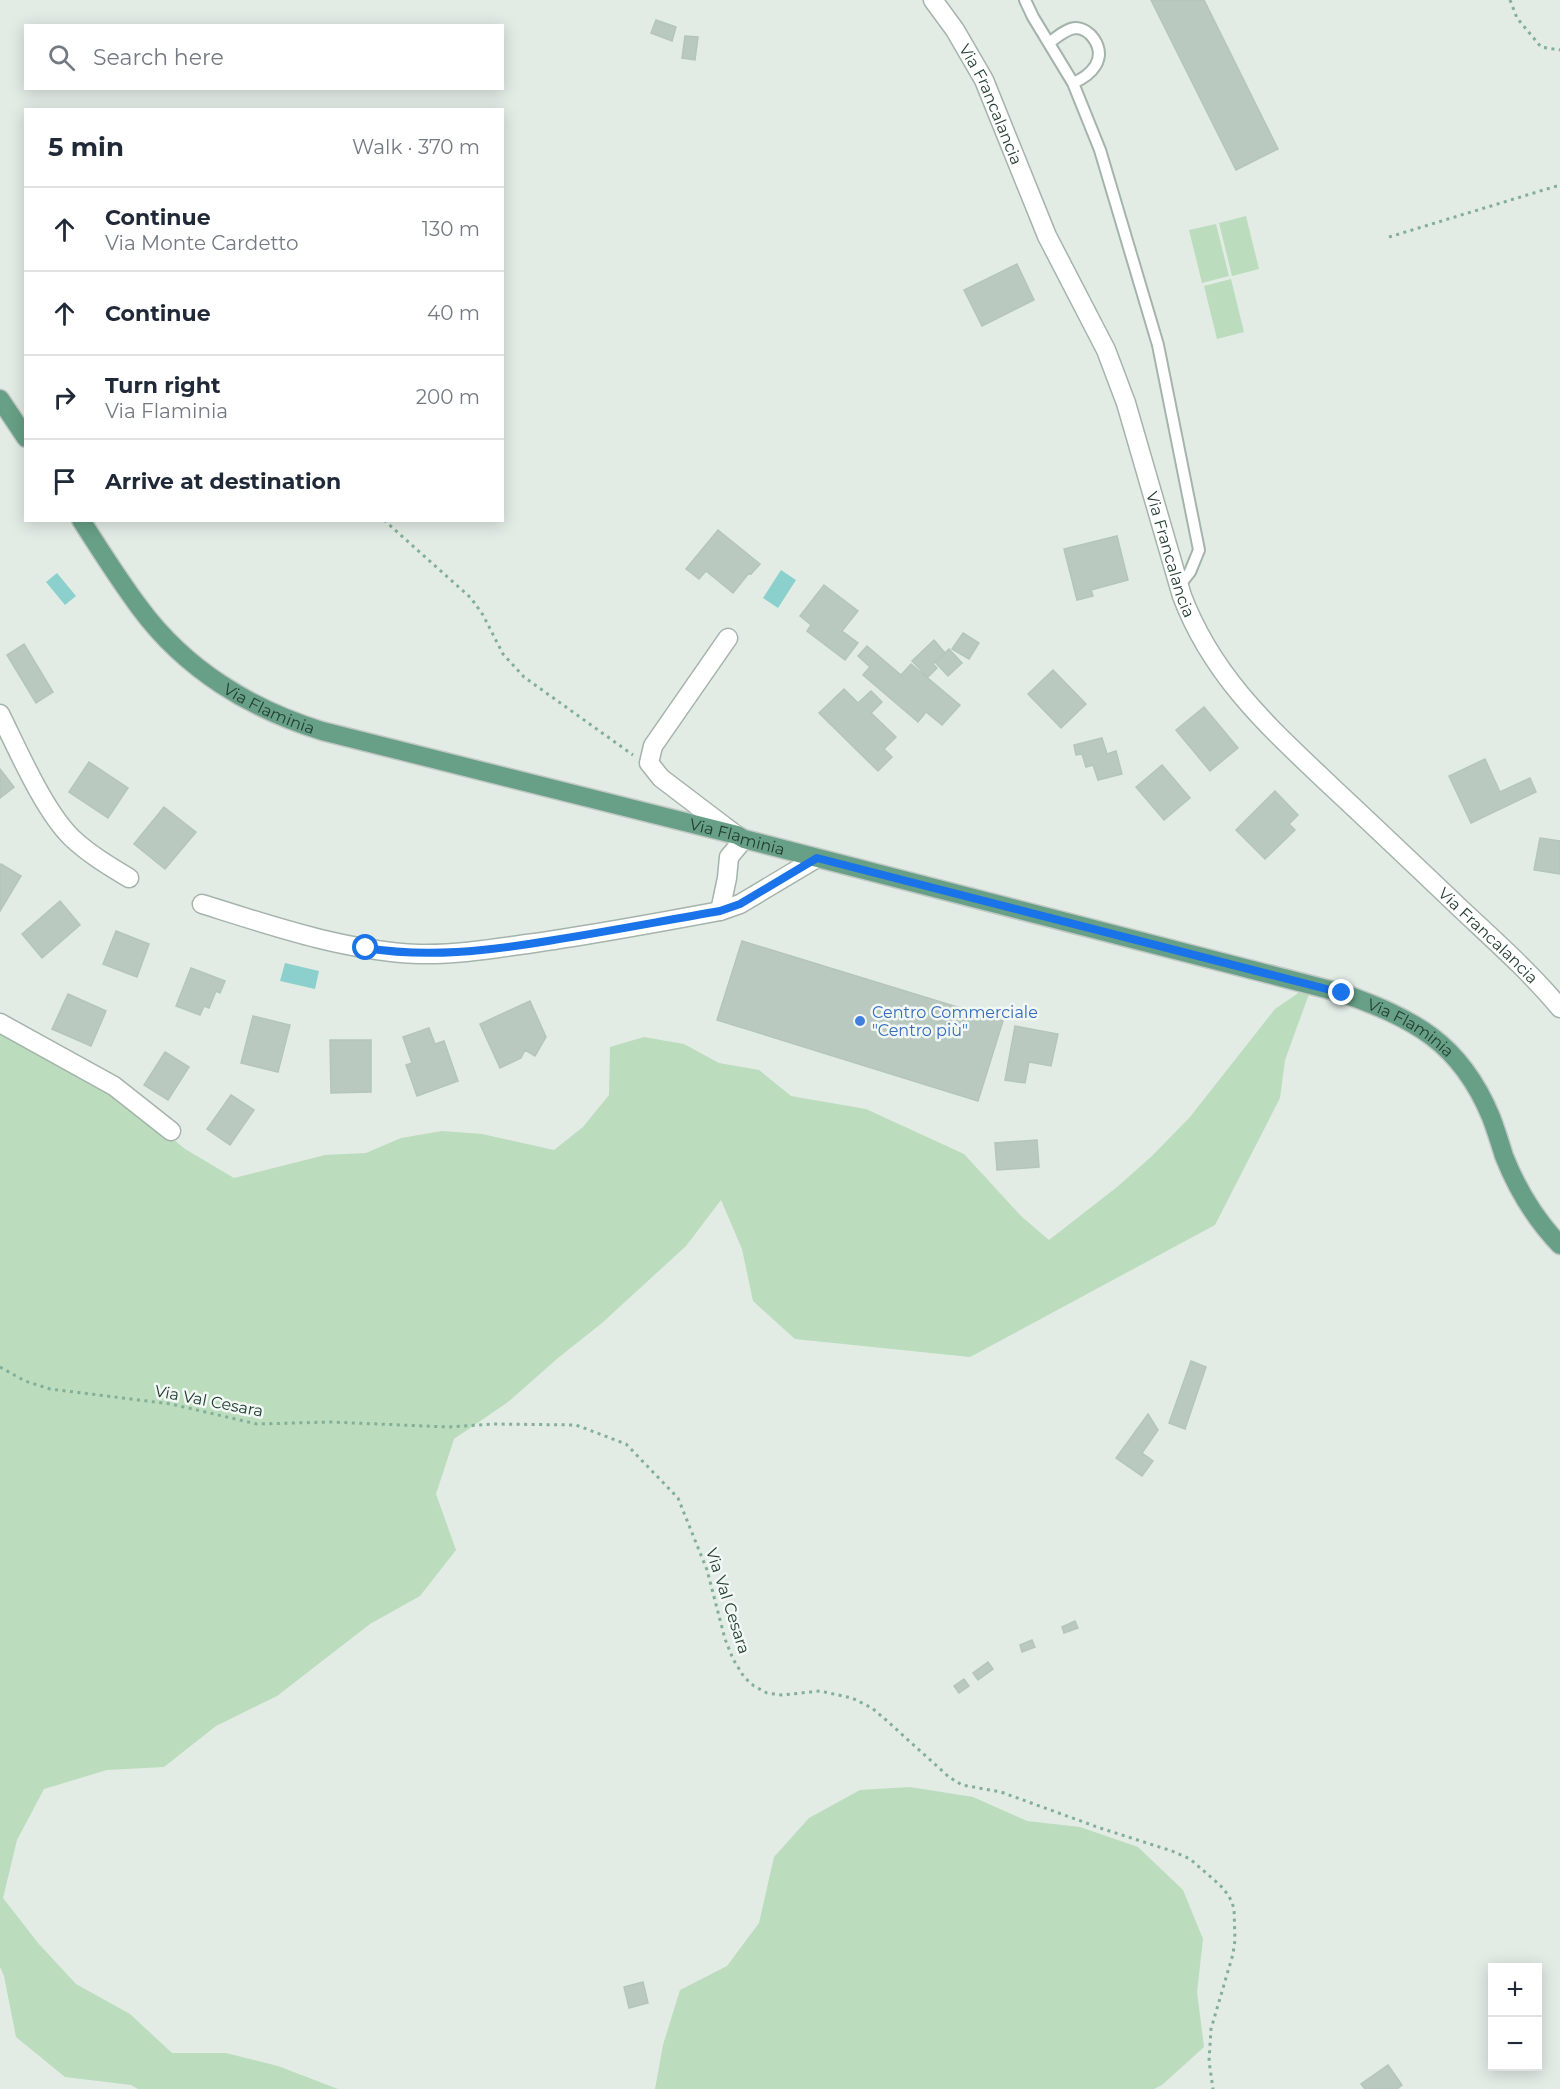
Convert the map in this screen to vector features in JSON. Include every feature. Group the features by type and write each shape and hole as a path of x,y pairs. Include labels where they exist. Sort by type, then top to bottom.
{"main road":[{"path":"0,399 24,435"},
{"name":"Via Flaminia","path":"82,522 140,608 166,638 216,682 257,707 322,731 1342,993 1402,1017 1436,1038 1468,1072 1478,1088 1520,1191 1537,1219 1560,1245"}],"street":[{"name":"Via Francalancia","path":"933,0 955,30 984,80 1047,236 1106,350 1126,403 1179,586 1195,626 1216,663 1232,686 1273,731 1520,965 1560,1008"},
{"path":"720,911 729,856 740,837 661,778 652,769 649,756 653,746 728,638"},
{"path":"0,714 48,805 66,832 100,861 129,878"},
{"path":"782,879 787,866 783,849"},
{"path":"202,904 299,933 381,951 421,954 474,951 527,945 720,911 740,904 817,858"},
{"path":"0,1023 114,1086 171,1131"}],"lane":[{"path":"1025,0 1073,82 1100,150 1161,356 1199,550 1190,572 1179,586"},
{"path":"1050,42 1068,30 1077,28 1090,33 1098,46 1100,52 1098,62 1085,78 1073,82"}],"path":[{"path":"1510,0 1517,18 1541,47 1560,50"},
{"path":"1389,237 1560,185"},
{"path":"386,522 471,598 483,615 503,654 524,677 652,769"},
{"name":"Via Val Cesara","path":"0,1367 25,1380 50,1389 171,1404 257,1424 331,1422 448,1427 494,1424 576,1425 626,1444 678,1498 707,1570 725,1639 733,1659 744,1677 754,1686 767,1693 782,1695 820,1692 852,1698 872,1708 949,1777 962,1785 1001,1792 1172,1851 1190,1859 1220,1885 1229,1896 1234,1908 1235,1940 1211,2029 1209,2061 1213,2089"}],"green space":[{"path":"1246,216 1259,269 1232,276 1219,223"},
{"path":"1216,224 1229,276 1202,283 1189,230"},
{"path":"1231,279 1244,332 1217,339 1204,286"},
{"path":"1313,983 1285,1060 1280,1098 1215,1225 970,1357 795,1339 753,1301 742,1249 721,1200 686,1246 602,1323 508,1402 454,1439 436,1494 456,1550 420,1596 370,1624 277,1696 216,1726 164,1767 107,1770 44,1789 17,1840 3,1898 38,1943 76,1984 130,2014 172,2053 226,2053 278,2066 338,2089 138,2089 131,2085 65,2077 16,2037 4,1976 0,1967 0,1032 121,1096 185,1149 234,1178 325,1155 366,1153 401,1138 442,1131 482,1134 554,1150 583,1127 609,1095 610,1047 644,1037 684,1044 719,1063 759,1070 791,1096 866,1109 964,1154 1021,1216 1049,1240 1117,1187 1152,1156 1190,1117 1275,1009"},
{"path":"910,1787 973,1797 1027,1821 1080,1827 1138,1847 1183,1890 1203,1939 1197,1992 1204,2047 1162,2085 1154,2089 655,2089 663,2045 680,1990 727,1966 759,1923 774,1857 809,1818 860,1790"}],"water":[{"path":"781,570 796,580 778,608 763,598"},
{"path":"57,573 76,596 65,605 46,582"},
{"path":"285,963 319,971 315,989 280,981"}],"building":[{"path":"1151,0 1204,0 1278,149 1236,170"},
{"path":"656,20 676,27 672,41 651,33"},
{"path":"685,36 698,37 695,60 682,58"},
{"path":"1017,264 1034,300 982,326 964,290"},
{"path":"718,530 760,564 751,574 749,573 733,593 706,571 699,579 686,569"},
{"path":"1117,536 1128,580 1091,590 1093,596 1077,600 1064,549"},
{"path":"824,585 858,611 842,631 858,643 845,660 807,631 811,625 800,616"},
{"path":"963,633 979,643 969,659 952,649"},
{"path":"934,640 945,653 933,664 937,668 928,677 912,661"},
{"path":"24,644 53,692 36,703 7,655"},
{"path":"867,646 901,675 911,664 960,705 942,725 926,712 918,722 863,675 870,667 858,656"},
{"path":"949,649 962,663 948,676 935,662"},
{"path":"1053,670 1086,704 1061,728 1028,694"},
{"path":"844,689 858,703 871,691 882,702 871,713 896,737 884,749 892,757 878,771 819,713"},
{"path":"1204,707 1238,748 1210,771 1176,730"},
{"path":"1102,738 1107,754 1116,751 1122,774 1098,780 1093,765 1086,767 1082,754 1076,755 1074,745"},
{"path":"1485,759 1500,792 1530,778 1536,792 1471,823 1449,776"},
{"path":"89,762 128,788 108,818 69,792"},
{"path":"1162,765 1190,798 1164,820 1136,787"},
{"path":"0,769 14,787 0,798"},
{"path":"1275,791 1298,815 1289,824 1295,830 1265,859 1236,830"},
{"path":"164,807 196,832 165,869 134,844"},
{"path":"1540,838 1560,841 1560,874 1534,870"},
{"path":"0,865 21,876 0,911"},
{"path":"60,901 80,925 42,958 22,934"},
{"path":"116,931 149,944 137,977 103,964"},
{"name":"Centro Commerciale \"Centro più\"","path":"742,941 1003,1021 978,1101 717,1020"},
{"path":"191,968 225,981 220,993 216,991 209,1008 204,1006 200,1015 176,1006"},
{"path":"68,994 106,1011 91,1046 52,1029"},
{"path":"530,1001 546,1037 535,1056 525,1050 521,1058 500,1068 480,1024"},
{"path":"253,1016 290,1025 278,1072 241,1063"},
{"path":"1015,1026 1058,1034 1051,1066 1029,1062 1025,1083 1005,1080"},
{"path":"429,1028 435,1044 444,1041 458,1081 417,1096 406,1065 412,1063 403,1037"},
{"path":"330,1040 371,1040 371,1092 331,1093"},
{"path":"165,1052 189,1067 168,1100 144,1085"},
{"path":"231,1095 254,1110 230,1145 207,1129"},
{"path":"1037,1140 1039,1167 997,1170 995,1143"},
{"path":"1191,1361 1206,1367 1185,1429 1169,1423"},
{"path":"1148,1414 1158,1430 1142,1453 1153,1461 1142,1476 1116,1458"},
{"path":"1075,1621 1078,1628 1064,1633 1062,1627"},
{"path":"1032,1640 1035,1647 1022,1652 1020,1645"},
{"path":"988,1662 993,1669 978,1680 973,1673"},
{"path":"964,1679 969,1686 959,1693 954,1686"},
{"path":"643,1982 648,2003 629,2008 624,1987"},
{"path":"1388,2065 1402,2085 1397,2089 1365,2089 1361,2084"}],"place":[{"name":"Centro Commerciale \"Centro più\"","path":"860,1021"}],"route":[{"path":"366,948 421,954 504,948 720,911 740,904 817,858 1342,993"}]}
